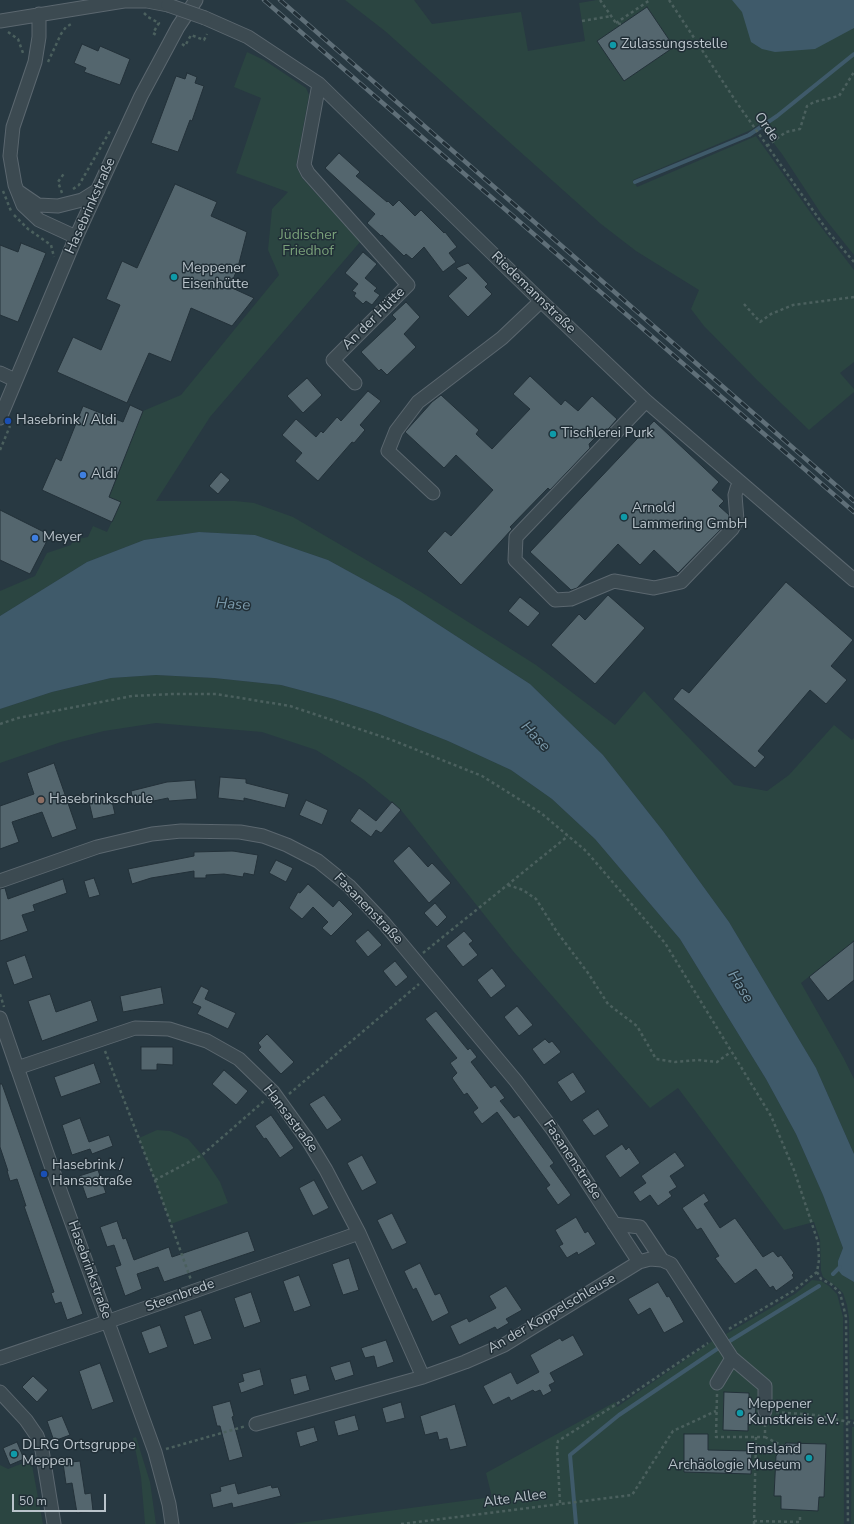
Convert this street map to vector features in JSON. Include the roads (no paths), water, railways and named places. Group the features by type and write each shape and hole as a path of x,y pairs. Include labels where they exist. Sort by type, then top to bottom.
{"street":[{"name":"Hasebrinkstraße","path":"0,418 76,238 155,68 196,0"},
{"name":"Riedemannstraße","path":"2,26 72,4 147,1 168,5 205,18 248,37 319,84 541,301 646,401 854,580"},
{"path":"39,14 39,37 34,62 13,127 10,156 16,190 23,205 39,220 76,238"},
{"name":"An der Hütte","path":"319,84 304,165 308,173 408,285 333,360 355,383"},
{"path":"16,190 38,205 58,206 82,200 98,190"},
{"path":"433,493 388,451 396,432 418,402 502,338 541,301"},
{"path":"0,373 15,380"},
{"path":"646,401 516,537 514,560 555,600 570,600 614,581 654,588 681,582 732,529 737,520 736,495 737,488 741,483"},
{"name":"Fasanenstraße","path":"0,881 97,847 152,834 208,830 248,833 263,836 287,845 318,861 349,886 415,959 516,1081 553,1130 639,1262"},
{"name":"Hasebrinkstraße","path":"0,1018 107,1322 155,1452 169,1504 172,1524"},
{"name":"Hansastraße","path":"17,1068 135,1028 169,1029 207,1041 239,1059 277,1097 309,1142 359,1232 422,1376"},
{"path":"614,1224 640,1227 662,1260 671,1264 720,1337 730,1355 765,1386 765,1411"},
{"name":"Steenbrede","path":"0,1358 107,1322 359,1232"},
{"name":"An der Koppelschleuse","path":"256,1424 465,1362 504,1345 571,1306 639,1262 650,1258 662,1260"},
{"path":"717,1383 730,1355"},
{"path":"0,1392 26,1420 37,1436 42,1450 54,1524"}],"water":[{"path":"732,0 854,0 854,28 815,49 775,52 762,49 751,42 742,12"},
{"name":"Hase","path":"199,532 255,535 328,560 399,599 530,684 603,755 663,831 729,922 816,1068 854,1154 854,1282 842,1275 838,1270 838,1261 843,1248 823,1195 796,1134 766,1079 680,939 595,839 552,799 511,770 448,741 377,713 334,699 281,685 214,678 156,675 111,678 52,692 0,709 0,616 87,562 144,540"}],"waterway":[{"path":"635,182 749,135 777,116 854,54"},
{"path":"833,1274 840,1267"},
{"path":"576,1524 570,1455 619,1415 720,1347 819,1286"}],"railway":[{"path":"264,0 854,512"},
{"path":"280,0 854,501"}],"place":[{"name":"Zulassungsstelle","path":"613,45"},
{"name":"Meppener Eisenhütte","path":"174,277"},
{"name":"Hasebrink / Aldi","path":"8,421"},
{"name":"Tischlerei Purk","path":"553,434"},
{"name":"Aldi","path":"83,475"},
{"name":"Arnold Lammering GmbH","path":"624,517"},
{"name":"Meyer","path":"35,538"},
{"name":"Hasebrinkschule","path":"41,800"},
{"name":"Hasebrink / Hansastraße","path":"44,1174"},
{"name":"Meppener Kunstkreis e.V.","path":"740,1413"},
{"name":"DLRG Ortsgruppe Meppen","path":"14,1454"},
{"name":"Emsland Archäologie Museum","path":"809,1458"}],"park label":[{"name":"Jüdischer Friedhof","path":"308,244"}]}
